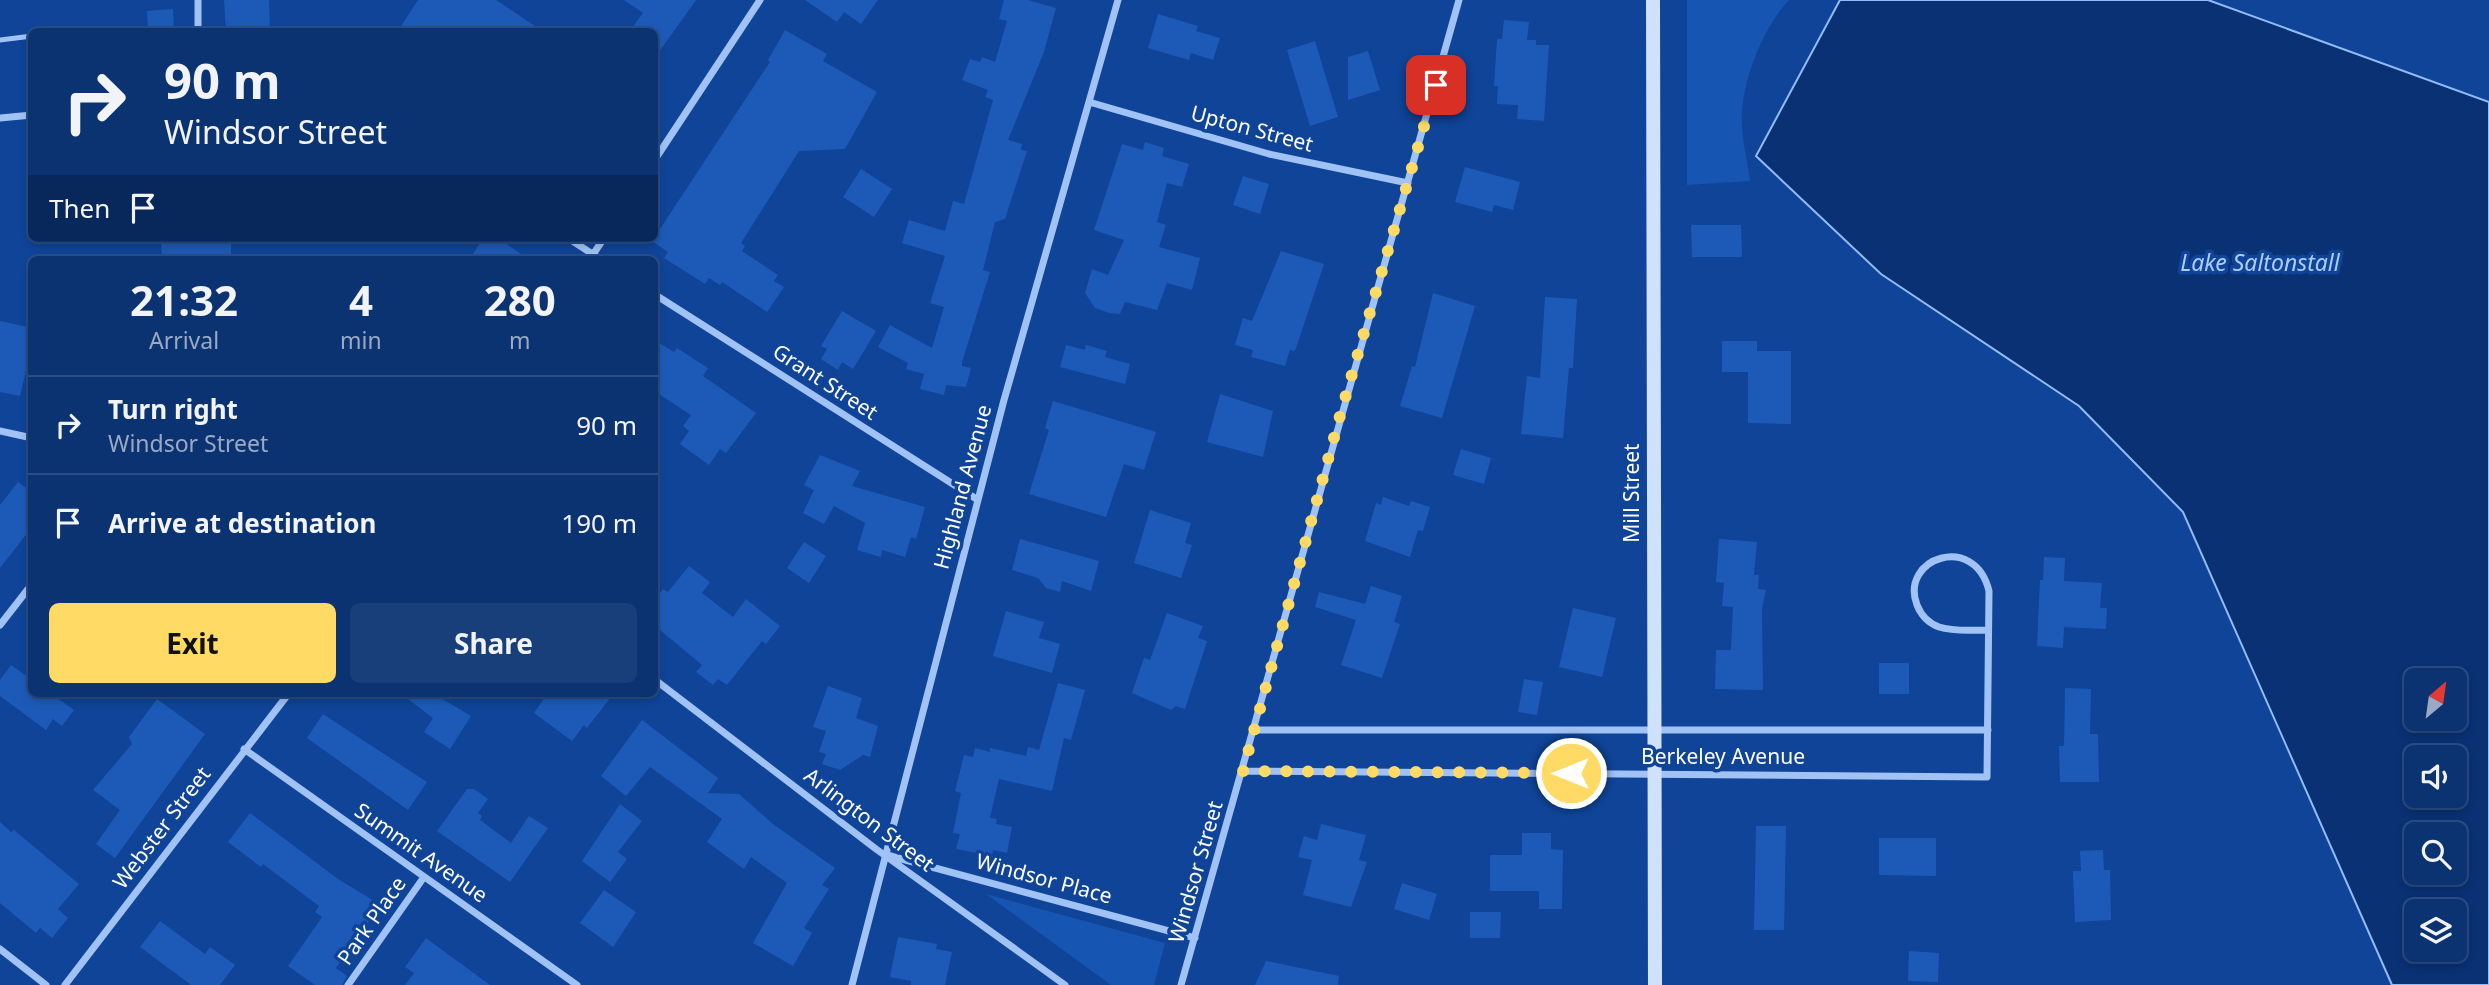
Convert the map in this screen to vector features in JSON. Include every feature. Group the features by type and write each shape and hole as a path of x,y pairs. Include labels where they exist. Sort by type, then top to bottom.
{"main road":[{"name":"Mill Street","path":"1653,0 1655,985"}],"street":[{"path":"198,0 198,28"},
{"path":"658,155 760,0"},
{"name":"Highland Avenue","path":"852,985 883,854 978,500 1118,0"},
{"name":"Windsor Street","path":"1181,985 1459,0"},
{"name":"Upton Street","path":"1089,102 1269,154 1408,183"},
{"path":"0,118 28,115"},
{"path":"573,242 591,256"},
{"name":"Grant Street","path":"658,297 978,500"},
{"path":"0,431 28,437"},
{"name":"Berkeley Avenue","path":"1243,771 1987,776 1988,730 1989,630 1989,591 1979,568 1969,560 1945,556 1925,567 1918,577 1915,600 1926,620 1947,629 1989,630"},
{"path":"0,625 28,589"},
{"name":"Arlington Street","path":"658,682 883,854 1065,985"},
{"name":"Webster Street","path":"65,985 286,697"},
{"name":"Berkeley Avenue","path":"1255,730 1988,730"},
{"name":"Summit Avenue","path":"244,749 577,985"},
{"name":"Windsor Place","path":"883,854 1195,938"},
{"name":"Park Place","path":"348,985 424,877"},
{"path":"0,949 46,985"}],"lane":[{"path":"0,40 28,36"}],"shaded area":[{"path":"1687,0 1789,0 1761,42 1744,94 1742,127 1750,181 1687,185"},
{"path":"986,894 1165,943 1154,985 1111,985"}],"water":[{"name":"Lake Saltonstall","path":"1840,0 2208,0 2489,102 2489,985 2392,985 2183,512 2079,406 1881,274 1756,156"}],"building":[{"path":"224,0 269,0 270,28 226,28"},
{"path":"418,0 496,0 538,28 400,28"},
{"path":"624,0 696,0 658,53 658,28 632,28 643,13"},
{"path":"805,0 878,0 861,24 844,12 837,22"},
{"path":"1004,0 1028,0 1056,8 1044,52 1008,140 1022,144 1021,150 1027,151 1005,219 995,222 983,270 990,272 962,362 962,366 971,368 966,387 946,385 944,395 920,389 924,374 906,369 908,363 878,347 890,325 932,348 944,307 930,303 945,256 902,243 909,220 945,231 953,201 964,204 993,100 985,97 988,90 962,80 970,59 980,62 982,57 995,62 1007,21 999,19"},
{"path":"173,9 174,28 148,28 147,11"},
{"path":"1158,14 1198,26 1196,31 1220,38 1213,60 1191,53 1189,60 1148,48"},
{"path":"1504,20 1529,22 1527,40 1536,40 1536,45 1549,45 1544,121 1517,119 1518,105 1497,104 1498,86 1494,86 1497,39 1502,39"},
{"path":"785,30 827,54 823,61 877,92 845,149 799,151 741,243 745,246 742,251 778,275 774,281 784,287 767,312 722,282 720,285 709,278 705,284 664,258 668,252 653,242 658,242 658,232 770,62 768,60"},
{"path":"1315,41 1338,117 1310,126 1287,50"},
{"path":"1368,51 1380,90 1348,100 1348,57"},
{"path":"1145,142 1164,148 1162,156 1189,164 1182,187 1167,183 1157,222 1166,225 1159,247 1200,258 1192,290 1167,283 1157,310 1125,302 1120,314 1109,313 1095,308 1085,293 1092,269 1108,275 1124,240 1094,230 1122,144 1143,150"},
{"path":"1465,167 1520,182 1513,210 1494,205 1492,212 1455,202"},
{"path":"861,169 892,189 874,217 843,197"},
{"path":"1243,176 1269,184 1260,214 1233,205"},
{"path":"1691,225 1741,225 1742,257 1692,257"},
{"path":"161,242 231,242 231,256 162,256"},
{"path":"481,242 503,242 524,256 472,256"},
{"path":"1281,251 1324,264 1295,351 1290,350 1285,366 1251,357 1253,350 1235,345 1243,318 1252,321"},
{"path":"1433,293 1475,306 1442,418 1400,406 1412,366 1415,367"},
{"path":"1545,297 1577,299 1573,368 1569,368 1563,438 1521,434 1527,376 1540,378"},
{"path":"842,311 876,331 853,369 842,362 838,370 821,359 827,349 821,346"},
{"path":"0,321 28,327 28,363 20,396 0,392"},
{"path":"1722,341 1757,341 1757,351 1791,351 1791,424 1748,423 1748,372 1722,372"},
{"path":"658,342 674,352 677,348 708,368 703,376 756,413 726,453 720,449 709,465 680,444 689,431 683,426 691,415 658,394"},
{"path":"1066,345 1085,350 1086,345 1107,351 1105,357 1130,364 1125,384 1060,367"},
{"path":"1220,394 1273,411 1263,457 1207,442"},
{"path":"1053,401 1156,432 1144,470 1124,464 1106,517 1029,494 1049,430 1045,428"},
{"path":"1461,449 1491,458 1484,484 1453,475"},
{"path":"820,455 860,471 852,486 925,507 916,539 911,537 905,557 882,550 881,557 857,550 865,523 834,506 824,524 803,513 814,490 804,485"},
{"path":"18,482 28,489 28,532 0,568 0,505"},
{"path":"1383,497 1409,506 1411,501 1430,507 1423,531 1418,530 1410,557 1365,541 1376,503 1381,505"},
{"path":"1150,510 1191,523 1185,543 1192,545 1181,578 1134,563"},
{"path":"1020,539 1099,561 1091,591 1062,581 1060,592 1046,588 1038,578 1012,570"},
{"path":"1719,539 1757,542 1754,575 1759,575 1758,589 1766,590 1762,609 1763,690 1715,689 1716,650 1731,650 1733,607 1722,606 1724,583 1716,582"},
{"path":"804,542 826,556 809,583 787,568"},
{"path":"2044,557 2065,558 2064,581 2102,583 2100,608 2107,608 2106,629 2064,627 2063,648 2037,646 2040,580 2043,580"},
{"path":"689,566 710,582 702,593 733,617 746,599 780,626 766,644 762,641 727,685 718,679 713,685 696,672 702,665 658,628 658,596 663,589 668,592"},
{"path":"1371,586 1402,596 1394,622 1400,624 1382,678 1341,665 1356,620 1315,607 1319,592 1365,604"},
{"path":"1573,608 1616,618 1602,677 1559,667"},
{"path":"1006,611 1044,622 1039,638 1060,644 1052,673 993,656"},
{"path":"1167,613 1203,626 1198,638 1207,641 1185,709 1176,706 1171,710 1132,693 1144,658 1150,660"},
{"path":"1879,663 1909,663 1909,694 1879,694"},
{"path":"11,665 28,677 28,697 56,697 74,710 62,726 53,719 46,730 0,696 0,680"},
{"path":"1524,679 1543,682 1537,715 1518,712"},
{"path":"1058,683 1085,690 1071,740 1064,738 1052,791 999,779 990,818 997,819 996,824 1012,827 1007,853 993,850 992,856 956,849 960,834 953,833 961,793 955,791 964,755 973,757 975,748 990,752 990,748 1026,756 1028,747 1039,750"},
{"path":"828,686 862,698 856,718 878,726 870,757 863,755 840,770 822,764 826,754 819,752 826,731 813,727"},
{"path":"2065,688 2091,689 2090,734 2098,734 2099,782 2060,782 2059,746 2064,746"},
{"path":"405,697 439,697 471,716 450,749 424,732 433,718"},
{"path":"545,697 611,697 587,728 584,725 572,741 534,713"},
{"path":"157,699 205,734 115,858 96,844 120,810 93,790 132,744 129,737"},
{"path":"323,714 427,782 408,810 307,738"},
{"path":"642,720 718,778 708,793 739,794 773,824 835,868 822,885 829,889 804,928 812,933 793,966 753,943 787,883 751,857 744,869 707,842 722,819 650,767 626,796 601,776"},
{"path":"467,789 474,789 488,799 478,813 482,816 480,820 511,843 529,816 548,828 510,882 437,831"},
{"path":"620,804 642,821 618,852 627,859 610,882 582,861"},
{"path":"250,813 338,879 381,905 336,968 347,976 342,985 315,985 288,966 322,917 315,912 319,906 263,864 261,867 228,842"},
{"path":"0,822 11,832 14,830 79,884 58,909 68,918 52,938 40,928 36,933 0,903"},
{"path":"1321,824 1366,835 1359,860 1367,862 1351,907 1303,895 1312,860 1298,857 1304,836 1317,840"},
{"path":"1756,826 1786,826 1784,930 1754,930"},
{"path":"1522,833 1551,833 1551,849 1563,850 1562,909 1539,909 1539,891 1490,891 1490,855 1522,855"},
{"path":"1879,838 1936,838 1936,876 1879,875"},
{"path":"2103,850 2104,870 2110,870 2111,920 2075,922 2073,871 2081,871 2080,851"},
{"path":"1402,883 1437,894 1429,920 1394,909"},
{"path":"604,890 636,912 613,947 580,923"},
{"path":"1470,912 1501,912 1500,938 1470,938"},
{"path":"160,921 205,954 210,947 235,965 220,985 191,985 140,947"},
{"path":"898,937 937,944 936,949 952,952 945,985 911,985 911,981 890,977"},
{"path":"426,938 490,985 405,985 414,973 405,967"},
{"path":"1909,951 1939,953 1938,982 1908,981"},
{"path":"1266,961 1339,976 1338,985 1255,985"}],"route":[{"path":"1436,85 1341,412 1243,771 1571,773"}]}
